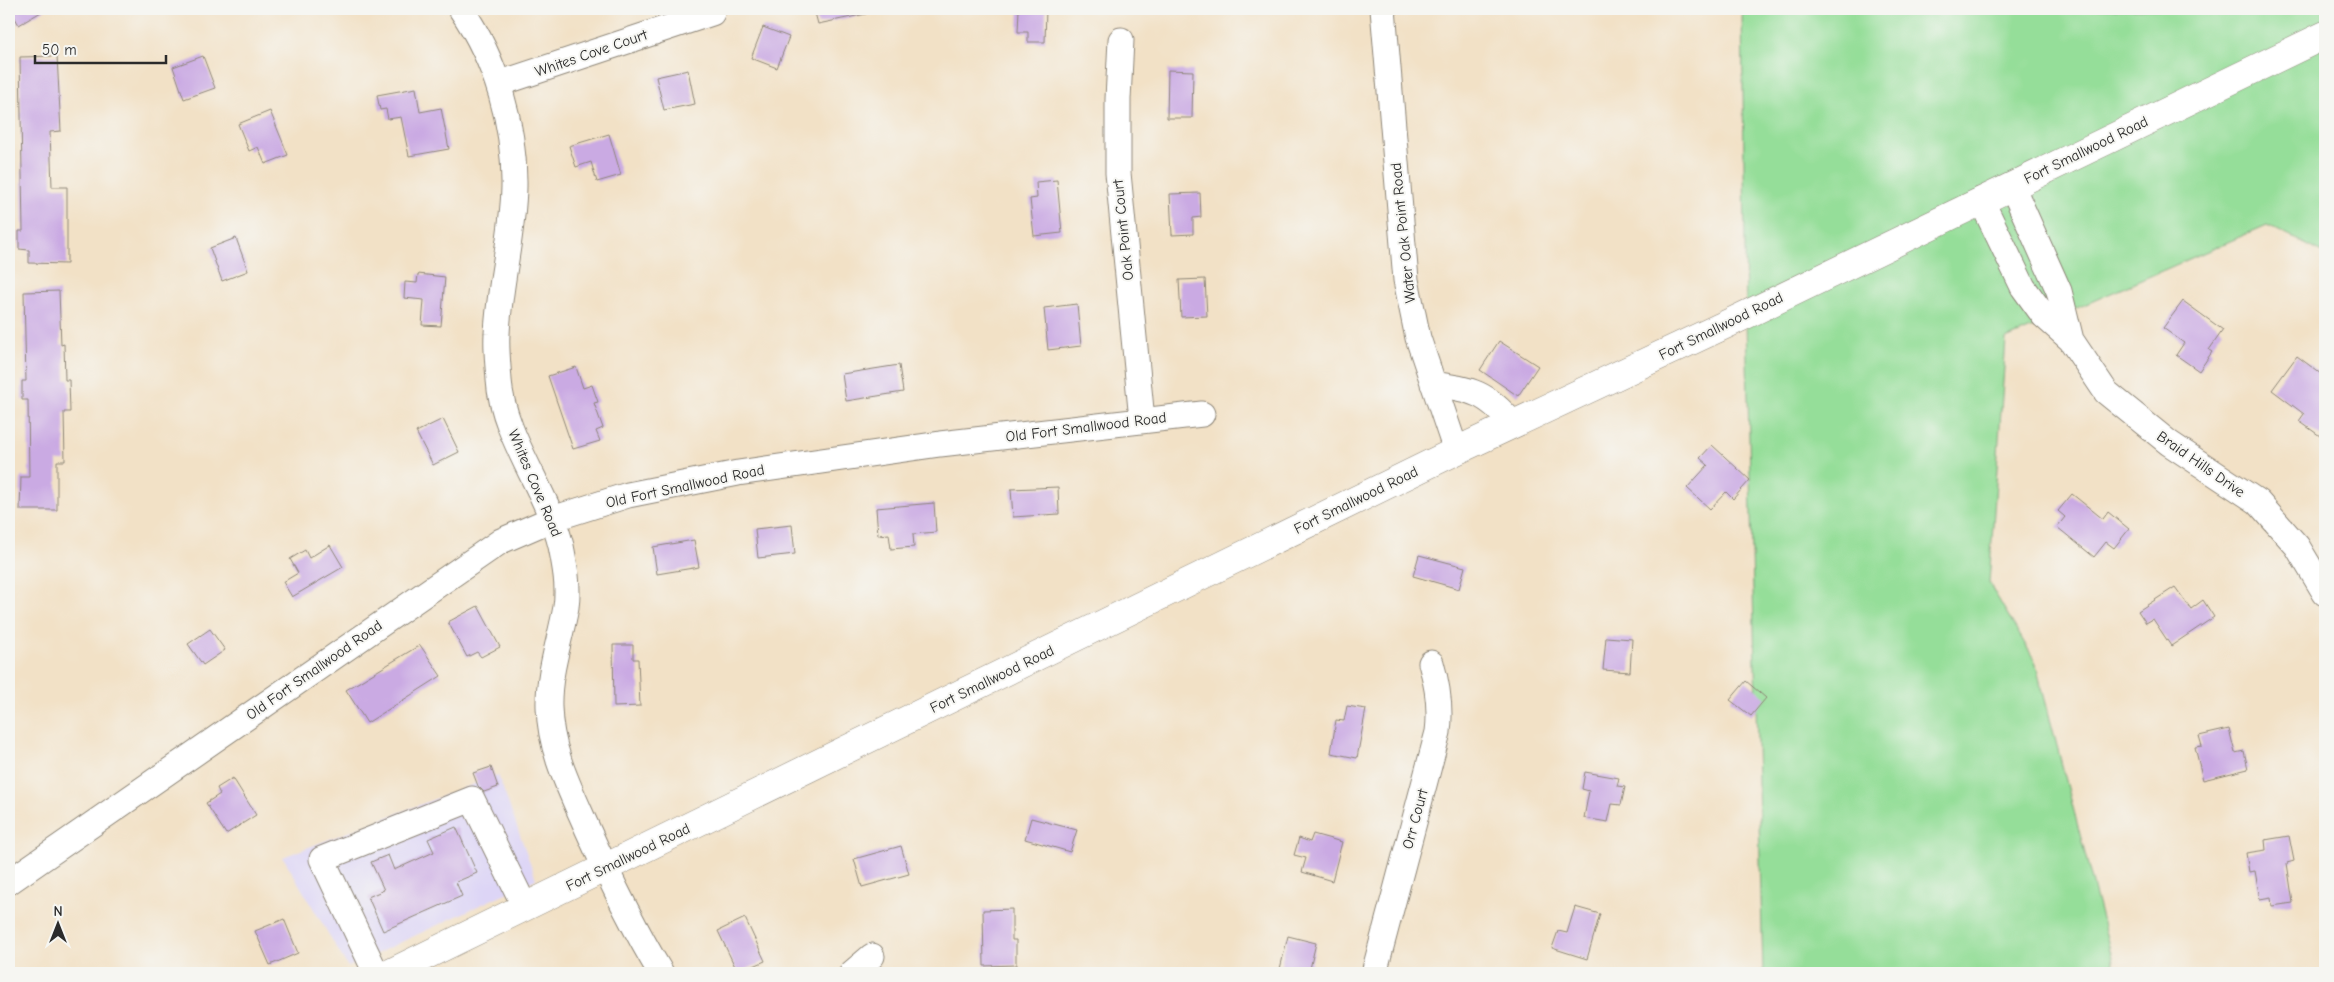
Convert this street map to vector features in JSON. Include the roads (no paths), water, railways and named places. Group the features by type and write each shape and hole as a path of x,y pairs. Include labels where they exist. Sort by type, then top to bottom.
{"main road":[{"name":"Fort Smallwood Road","path":"390,973 1456,451 1729,323 2325,35"}],"street":[{"name":"Whites Cove Road","path":"461,9 485,53 498,84 509,131 513,159 514,189 497,333 499,384 503,406 552,519 560,544 566,587 566,606 549,690 551,734 566,780 605,868 662,973"},
{"name":"Water Oak Point Road","path":"1383,9 1406,280 1418,338 1456,451"},
{"name":"Whites Cove Court","path":"498,84 712,13"},
{"name":"Oak Point Court","path":"1121,40 1118,99 1118,173 1142,420"},
{"name":"Braid Hills Drive","path":"2012,186 2059,291 2071,340"},
{"name":"Braid Hills Drive","path":"1981,200 2023,287 2044,316 2071,340 2106,392 2169,443 2258,502 2297,546 2325,593"},
{"path":"1433,384 1463,389 1481,395 1496,403 1513,424"},
{"name":"Old Fort Smallwood Road","path":"9,882 501,541 552,519 628,495 738,473 905,449 1202,414"},
{"name":"Orr Court","path":"1374,973 1438,732 1440,712 1438,688 1431,663"},
{"path":"376,973 322,859 472,799 525,907"},
{"path":"852,973 872,956"}]}
